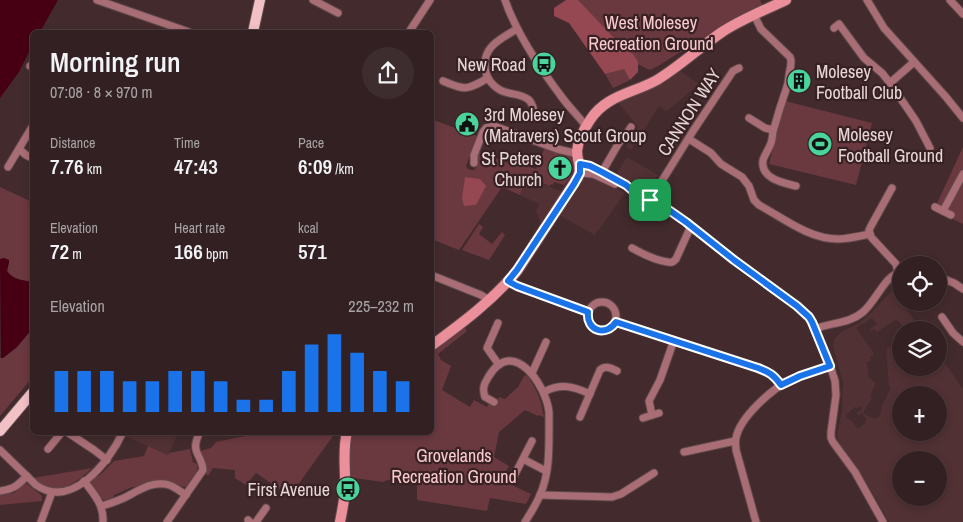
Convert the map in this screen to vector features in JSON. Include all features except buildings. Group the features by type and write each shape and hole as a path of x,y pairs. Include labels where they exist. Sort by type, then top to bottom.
{"main road":[{"path":"253,30 260,0"},
{"path":"434,344 466,320 508,281 517,270 566,196 580,169 577,153 580,140 588,123 598,109 610,100 658,80 723,31 754,16 767,4 786,0"},
{"path":"0,432 30,395"},
{"path":"340,522 345,491 344,458 346,435"}],"street":[{"path":"96,0 183,30"},
{"path":"313,0 338,13"},
{"path":"410,30 430,0"},
{"path":"505,0 517,29 533,55 564,100 576,114 588,123"},
{"path":"867,0 884,28 963,118"},
{"path":"950,0 963,14"},
{"path":"754,16 761,29 792,60 788,88 763,164 767,174 776,181 796,186"},
{"path":"834,28 839,24 864,58 882,73 916,121 930,148"},
{"path":"517,29 498,41 488,51 484,61 491,83 499,90 526,98 536,106 535,118"},
{"path":"890,83 914,62"},
{"name":"CANNON WAY","path":"650,200 734,71 739,68"},
{"path":"446,80 463,89 470,88 488,78"},
{"path":"749,118 773,130"},
{"path":"474,163 474,155 483,132 486,128 494,126 557,149 577,153"},
{"path":"602,172 620,141 623,140 631,127"},
{"path":"8,167 30,130"},
{"path":"689,139 711,153 721,164 742,177 749,186 754,200 759,205 801,228 819,236 838,239 870,234"},
{"path":"19,149 30,157"},
{"path":"580,169 590,166 626,185 634,192"},
{"path":"580,169 634,192 677,215 809,317 835,381 836,395 831,432 833,442 855,472 883,522"},
{"path":"943,211 963,174"},
{"path":"892,188 871,226 870,234 892,260"},
{"path":"935,208 951,215"},
{"path":"632,248 654,258 670,263 673,262 691,226"},
{"path":"434,276 481,295 488,300"},
{"path":"815,329 854,318 869,306 892,276"},
{"path":"947,280 963,289"},
{"path":"508,281 588,312"},
{"path":"604,302 609,304 616,312 616,322 609,329 600,330 591,326 588,312 594,304 604,302"},
{"path":"942,317 953,333 963,342"},
{"path":"616,322 758,368 770,373 781,385"},
{"path":"498,323 486,348 499,364"},
{"path":"652,415 649,402 660,380 674,340"},
{"path":"532,374 546,342"},
{"path":"494,402 485,397 483,390 487,379 499,364 513,361 524,366 532,374 546,397 549,412 549,459 540,495 525,522"},
{"path":"756,522 738,458 735,441 736,435 758,404 781,385 800,376 830,366"},
{"path":"580,417 600,370 608,367 617,371"},
{"path":"544,392 558,386 566,386 590,394"},
{"path":"643,418 659,412"},
{"path":"48,449 60,435"},
{"path":"72,435 106,460"},
{"path":"0,450 41,488 52,492 59,492 73,489 84,482 106,460 122,435"},
{"path":"169,521 203,470 197,456 196,447 198,435"},
{"path":"512,480 532,441"},
{"path":"684,452 735,441"},
{"path":"523,459 546,471"},
{"path":"540,495 612,496 621,494 654,474"},
{"path":"0,491 18,486 27,476"},
{"path":"84,482 101,506 103,513 102,522"},
{"path":"101,506 154,484 170,486 186,495"},
{"path":"41,522 52,492"},
{"path":"256,522 266,508"}],"shaded area":[{"path":"0,0 58,0 41,30 30,30 30,50 19,72 0,98"},
{"path":"566,0 578,0 616,40 633,54 638,62 638,72 630,80 624,69 605,74 569,23 554,16 554,8"},
{"path":"679,70 699,84 667,111 659,106 631,150 626,147 638,127 616,100"},
{"path":"627,157 658,175 645,194 616,175"},
{"path":"592,176 625,193 595,235 559,215 582,179"},
{"path":"465,177 480,179 486,186 476,205 464,206 462,198"},
{"path":"527,177 562,192 541,223 536,211 539,204 520,195"},
{"path":"0,259 9,260 7,271 9,274 18,279 30,282 30,331 17,347 3,358 1,358"},
{"path":"892,291 892,311 908,311 915,321 898,321 897,319 877,332 874,329 871,331 870,329 877,324 872,318 856,328 873,352 873,356 870,356 871,361 867,362 869,378 875,381 875,385 870,396 872,398 863,413 874,419 878,418 882,409 891,388 889,386 886,349 892,346 892,376 947,376 947,366 963,389 963,522 889,522 869,487 840,446 837,434 842,411 843,382 833,347 834,339 841,332 859,323","holes":["860,406 862,409 857,413 859,415 862,413 867,420 858,429 846,417 846,414 855,407"]},
{"path":"123,435 177,435 168,455"}],"green space":[{"name":"West Molesey Recreation Ground","path":"572,0 760,0 763,7 719,28 650,70 637,64"},
{"path":"624,68 630,80 613,88 605,74"},
{"name":"Molesey Football Ground","path":"785,101 872,123 856,185 769,164"},
{"path":"434,120 477,136 466,166 469,170 474,170 478,166 477,151 516,166 518,163 536,169 545,147 570,155 574,168 570,178 564,185 554,182 550,186 527,177 520,195 502,187 459,250 434,240"},
{"path":"963,147 963,224 934,210"},
{"path":"0,187 30,201 30,282 12,276 7,271 9,262 5,258 0,259"},
{"path":"479,224 483,227 479,234 492,244 502,232 505,235 489,260 462,250"},
{"name":"Grovelands Recreation Ground","path":"464,327 467,331 438,354 441,360 451,366 442,390 470,407 474,400 487,407 489,403 495,406 499,397 505,399 518,387 524,376 527,375 536,390 544,417 525,410 499,432 494,457 509,466 501,480 531,494 526,504 490,498 487,511 417,500 417,483 387,480 383,482 347,477 345,459 352,435 434,435 434,350"},
{"path":"30,331 30,380 0,416 0,358 3,358 17,347"},
{"path":"250,435 334,435 290,496 256,473 246,485 235,478 235,470 213,468 208,476 200,451 211,448 216,442"},
{"path":"148,446 168,455 169,453 190,449 193,462 197,464 196,473 191,482 186,487 179,487 169,482 138,488 132,487 114,495 113,498 102,499 91,484 92,479 99,476 114,461 144,456"},
{"path":"92,468 78,480 57,489 49,488 33,478"},
{"path":"26,483 42,496 42,501 0,505 0,494 14,493"}],"place":[{"name":"New Road","path":"544,64"},
{"name":"Molesey Football Club","path":"799,81"},
{"name":"3rd Molesey (Matravers) Scout Group","path":"467,124"},
{"name":"Molesey Football Ground","path":"820,144"},
{"name":"St Peters Church","path":"560,168"},
{"name":"First Avenue","path":"348,489"}],"route":[{"path":"580,164 590,166 602,172 650,200 677,215 804,312 812,322 830,366 800,376 781,385 770,373 758,368 616,322 609,329 595,329 589,322 588,312 508,281 574,184 580,173 580,164"}]}
